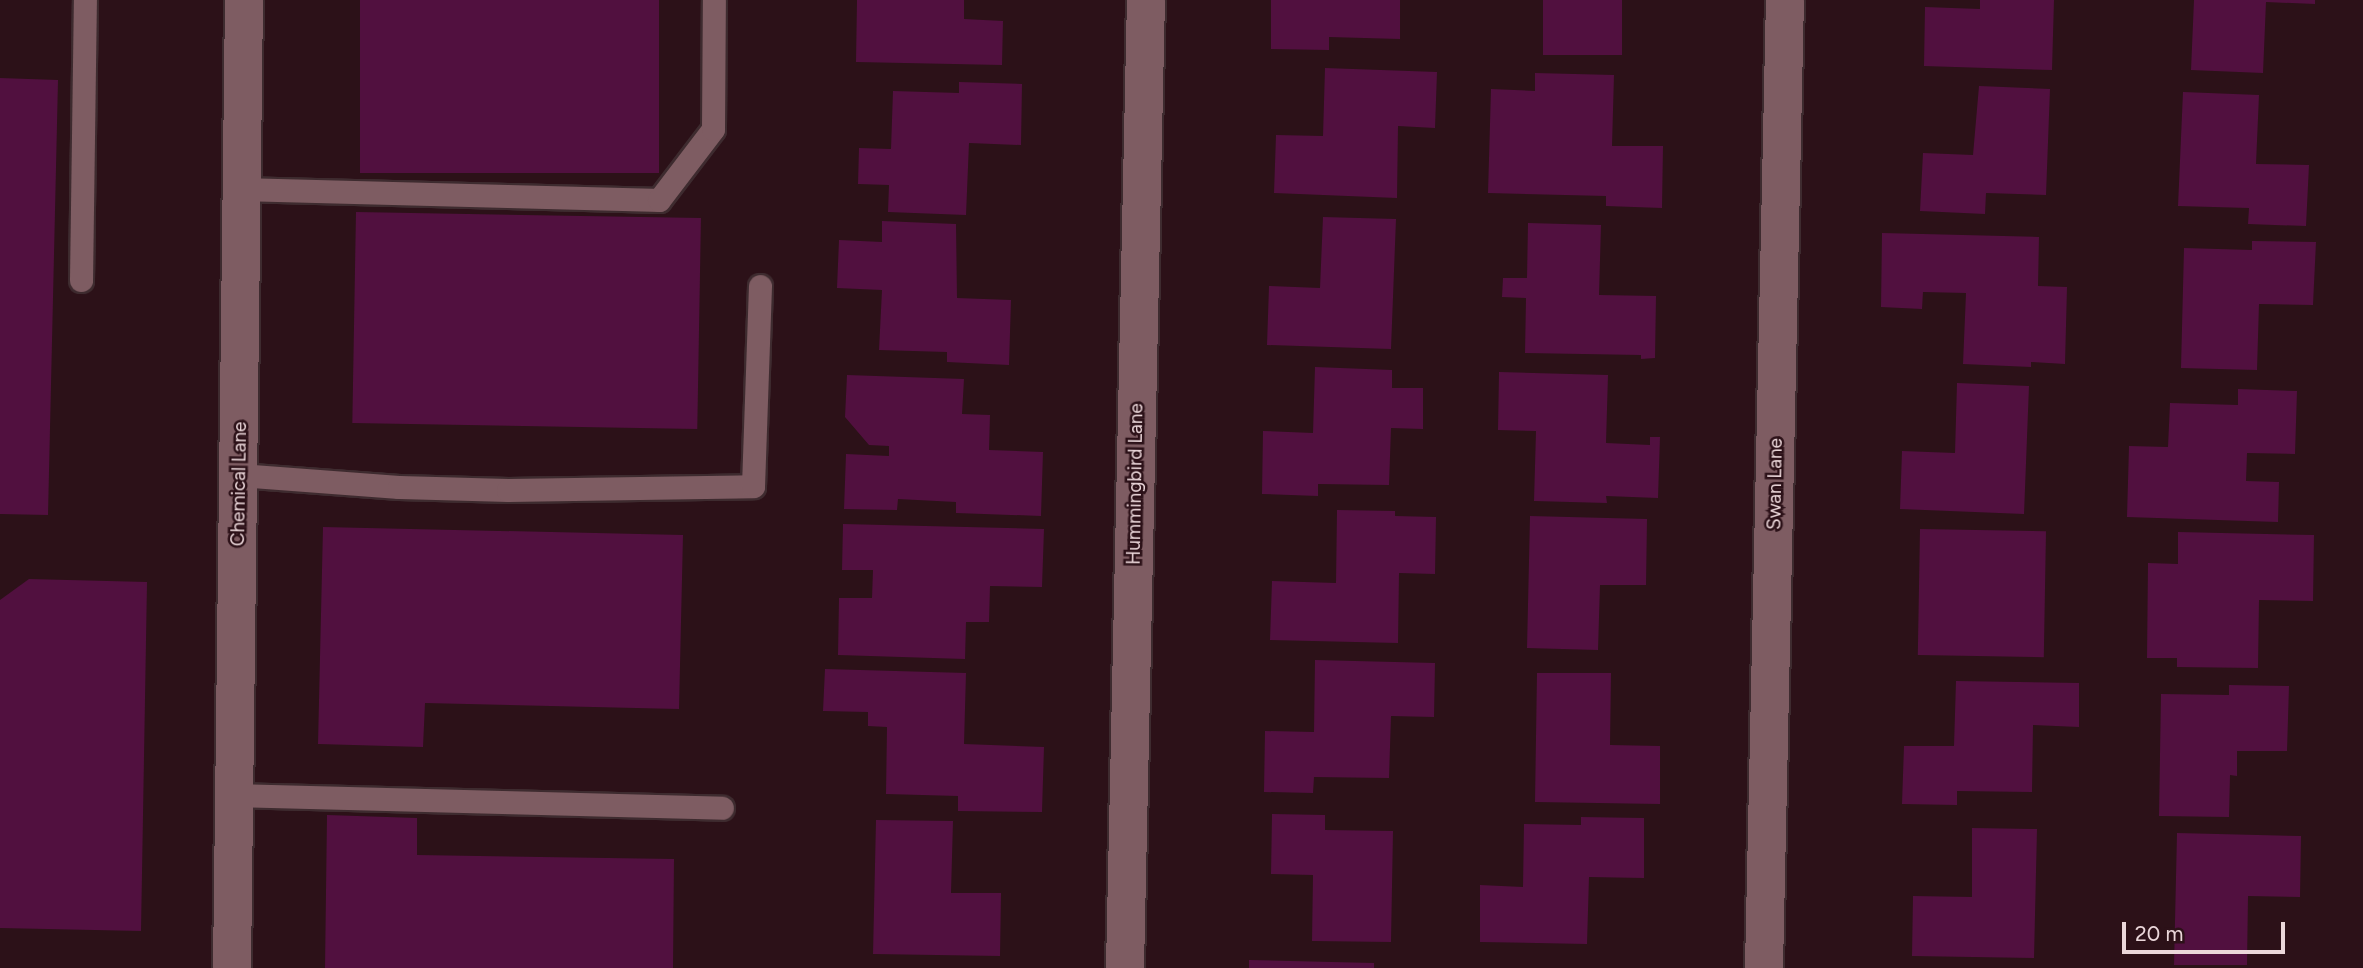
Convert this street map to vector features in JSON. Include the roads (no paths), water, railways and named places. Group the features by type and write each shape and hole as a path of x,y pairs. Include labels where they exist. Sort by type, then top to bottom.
{"street":[{"name":"Chemical Lane","path":"232,968 244,0"},
{"name":"Hummingbird Lane","path":"1125,968 1146,0"},
{"name":"Swan Lane","path":"1764,968 1785,0"}],"lane":[{"path":"80,280 85,0"},
{"path":"241,189 659,200 713,129 714,0"},
{"path":"239,475 399,487 508,490 752,486 760,286"},
{"path":"234,795 722,807"}]}
